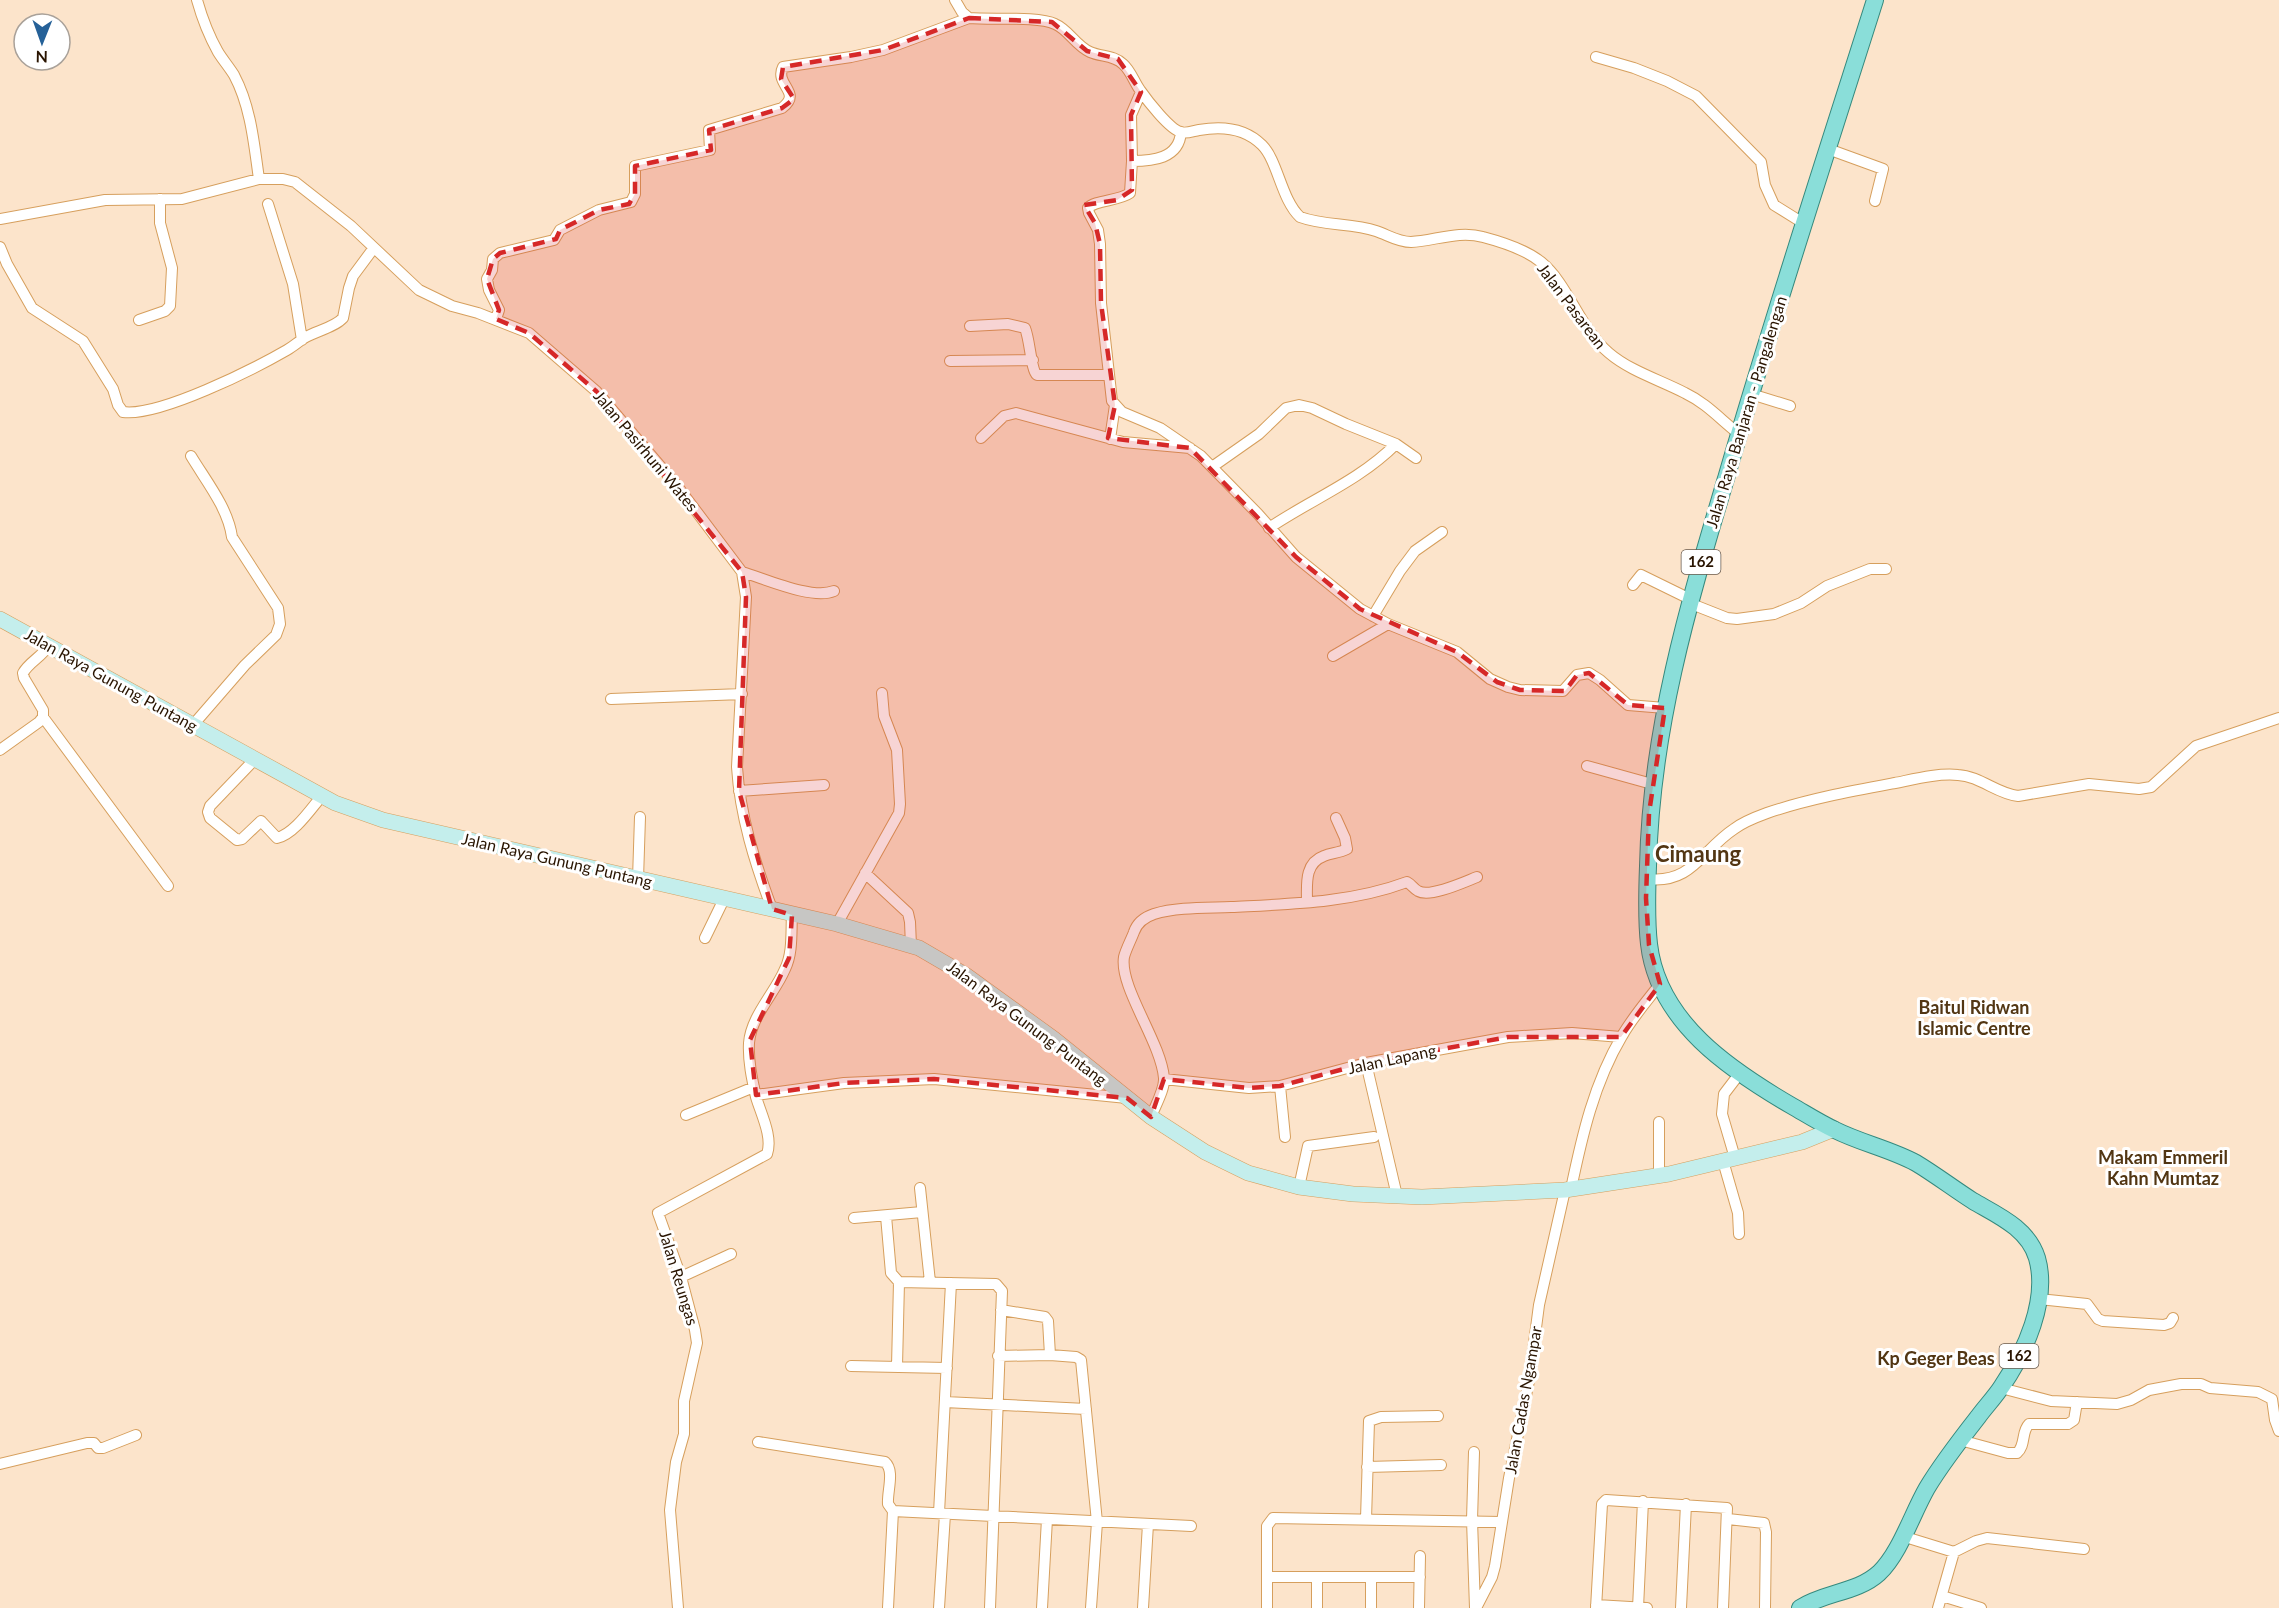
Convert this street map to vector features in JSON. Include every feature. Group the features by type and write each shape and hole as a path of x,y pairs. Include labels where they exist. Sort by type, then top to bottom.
{"main road":[{"name":"Jalan Raya Banjaran - Pangalengan","path":"1800,1608 1816,1599 1860,1586 1876,1576 1889,1562 1925,1491 1960,1440 2001,1388 2027,1338 2039,1299 2039,1273 2035,1252 2020,1230 1916,1164 1891,1151 1834,1129 1740,1073 1699,1039 1682,1019 1660,984 1649,945 1646,898 1649,813 1665,708 1690,601 1803,223 1875,0"}],"street":[{"path":"198,0 201,15 217,50 234,75 244,101 256,153 259,179"},
{"path":"955,0 962,12 969,18"},
{"path":"496,319 499,310 489,290 487,279 494,259 500,252 554,240 560,230 599,210 627,205 633,200 635,194 635,166 710,150 709,130 782,108 789,103 790,98 790,93 781,79 780,72 783,67 883,50 969,18 1052,22 1065,29 1087,51 1118,59 1126,66 1141,92 1171,127 1181,132 1176,148 1165,157 1132,161"},
{"path":"1596,57 1634,68 1696,96 1761,162 1765,185 1774,205 1803,223"},
{"path":"1141,92 1131,115 1130,193 1117,200 1092,204 1088,210 1099,237 1102,274 1101,303 1112,401 1115,405 1122,412 1160,428 1190,448 1212,467 1296,557 1360,609 1388,624 1457,652 1490,679 1508,687 1534,691 1563,691 1577,675 1589,673 1628,705 1665,708"},
{"name":"Jalan Pasarean","path":"1181,132 1232,129 1242,131 1262,145 1296,213 1306,219 1354,225 1395,240 1409,242 1464,234 1479,236 1523,251 1541,262 1558,282 1587,330 1607,352 1624,364 1686,393 1710,408 1739,434"},
{"path":"1828,149 1883,169 1875,201"},
{"name":"Jalan Pasirhuni Wates","path":"0,219 105,200 182,199 259,179 283,179 295,182 351,226 373,249 393,263 419,290 432,298 496,319 529,333 596,391 678,487 742,572 746,597 737,767 739,791 747,832 772,909"},
{"path":"139,321 167,310 170,306 172,268 160,223 160,199"},
{"path":"268,204 293,284 302,340"},
{"path":"0,247 6,264 32,308 83,341 113,389 118,405 123,412 130,413 162,406 208,389 340,322 353,276 373,249"},
{"path":"970,326 999,324 1022,326 1029,340 1033,360 1032,369 1037,375 1109,375"},
{"path":"950,361 1033,360"},
{"path":"1751,394 1790,406"},
{"path":"1110,439 1115,405"},
{"path":"1212,467 1258,434 1286,408 1299,405 1396,444 1416,458"},
{"path":"981,438 1004,416 1011,413 1123,442 1190,448"},
{"path":"1269,528 1343,485 1378,461 1396,444"},
{"path":"191,456 222,510 230,526 232,537 278,608 280,624 276,635 245,665 193,725"},
{"path":"1373,616 1415,551 1442,532"},
{"path":"1633,585 1641,575 1727,618 1737,619 1774,614 1801,603 1827,586 1870,569 1886,569"},
{"path":"742,572 812,592 826,594 834,591"},
{"name":"Jalan Raya Gunung Puntang","path":"0,619 321,797 383,820 837,924 911,946 940,959 967,976 1054,1039 1152,1117 1205,1152 1248,1173 1318,1191 1397,1196 1473,1196 1568,1189 1659,1176 1802,1143 1834,1129"},
{"path":"1333,656 1388,624"},
{"path":"49,645 44,654 23,673 43,710 43,717 168,886"},
{"path":"837,924 899,813 897,750 884,716 882,693"},
{"path":"610,699 741,694"},
{"path":"0,750 43,717"},
{"path":"1648,879 1672,878 1685,873 1734,828 1755,818 1838,794 1922,778 1958,775 1982,781 2010,795 2018,796 2089,784 2146,788 2163,778 2183,756 2196,746 2279,718"},
{"path":"255,759 210,806 208,812 210,818 237,840 242,839 261,821 277,838 280,838 321,797"},
{"path":"1587,766 1652,788"},
{"path":"739,791 824,785"},
{"path":"638,879 639,817"},
{"path":"1306,902 1307,879 1313,863 1320,857 1347,849 1336,818"},
{"path":"865,873 908,913 911,946"},
{"path":"1152,1117 1164,1080 1155,1044 1125,973 1124,956 1136,927 1143,919 1153,914 1166,912 1359,896 1407,882 1416,891 1433,892 1477,877"},
{"path":"705,938 724,898"},
{"name":"Jalan Reungas","path":"678,1608 670,1510 676,1462 684,1434 684,1401 697,1343 681,1277 658,1213 767,1154 769,1141 749,1061 750,1040 755,1023 789,958 792,915"},
{"name":"Jalan Cadas Ngampar","path":"1476,1608 1492,1577 1529,1381 1539,1305 1588,1115 1597,1087 1621,1037 1660,984"},
{"name":"Jalan Lapang","path":"1164,1080 1249,1088 1280,1086 1366,1063 1508,1036 1572,1034 1621,1037"},
{"path":"1366,1063 1397,1196"},
{"path":"1739,1234 1738,1213 1722,1114 1725,1094 1740,1073"},
{"path":"686,1115 755,1091 844,1083 934,1079 1127,1098"},
{"path":"1280,1086 1285,1137"},
{"path":"1659,1122 1659,1176"},
{"path":"1299,1187 1308,1146 1374,1137"},
{"path":"920,1188 930,1282"},
{"path":"854,1218 922,1212"},
{"path":"886,1216 891,1273 899,1282 897,1366"},
{"path":"681,1277 731,1254"},
{"path":"899,1282 996,1284 1002,1291 990,1608"},
{"path":"939,1608 951,1283"},
{"path":"2039,1299 2087,1304 2098,1319 2103,1321 2164,1325 2170,1323 2173,1318"},
{"path":"1001,1311 1045,1317 1048,1321 1050,1355"},
{"path":"998,1356 1050,1355 1076,1357 1081,1360 1098,1522 1091,1608"},
{"path":"851,1365 947,1368"},
{"path":"2001,1388 2038,1398 2124,1403 2149,1390 2181,1384 2200,1384 2210,1388 2252,1392 2267,1395 2273,1404 2279,1431"},
{"path":"945,1402 1086,1409"},
{"path":"1960,1440 2008,1453 2017,1453 2022,1446 2025,1427 2028,1424 2068,1424 2074,1420 2077,1402"},
{"path":"1366,1519 1368,1424 1371,1419 1438,1416"},
{"path":"0,1464 87,1443 94,1443 98,1448 103,1448 136,1435"},
{"path":"758,1442 885,1461 890,1470 888,1504 893,1511 888,1608"},
{"path":"1474,1452 1472,1520 1476,1608"},
{"path":"1367,1467 1441,1465"},
{"path":"1647,1608 1596,1607 1602,1504 1606,1500 1727,1508 1723,1608"},
{"path":"1638,1608 1643,1501"},
{"path":"1682,1608 1686,1504"},
{"path":"893,1511 1191,1527"},
{"path":"1267,1608 1267,1526 1273,1518 1501,1522"},
{"path":"1042,1608 1047,1519"},
{"path":"1728,1519 1764,1523 1766,1532 1765,1608"},
{"path":"1143,1608 1148,1524"},
{"path":"1902,1536 1954,1552 1987,1538 2084,1549"},
{"path":"1938,1608 1954,1552"},
{"path":"1419,1608 1420,1556"},
{"path":"1267,1577 1420,1577"},
{"path":"1317,1578 1317,1608"},
{"path":"1371,1578 1371,1608"},
{"path":"1942,1596 1981,1608"}],"highlighted area":[{"path":"969,18 1052,22 1087,51 1118,59 1141,92 1131,115 1132,190 1117,200 1084,205 1095,223 1100,244 1101,303 1115,405 1108,438 1190,448 1296,557 1360,609 1457,652 1497,682 1520,690 1565,691 1577,675 1589,673 1628,705 1665,708 1649,813 1646,898 1649,945 1660,984 1621,1037 1508,1037 1366,1063 1280,1086 1249,1088 1164,1079 1151,1117 1127,1098 934,1079 844,1083 756,1095 750,1040 789,958 792,915 772,909 739,791 746,597 742,572 596,391 529,333 496,319 499,310 487,279 493,259 500,253 556,239 560,230 599,210 629,204 635,194 635,166 711,150 709,130 782,108 794,99 781,79 783,67 883,50"}],"district":[{"name":"Cimaung","path":"1698,854"},
{"name":"Baitul Ridwan Islamic Centre","path":"1974,1018"},
{"name":"Makam Emmeril Kahn Mumtaz","path":"2163,1168"},
{"name":"Kp Geger Beas","path":"1936,1359"}]}
